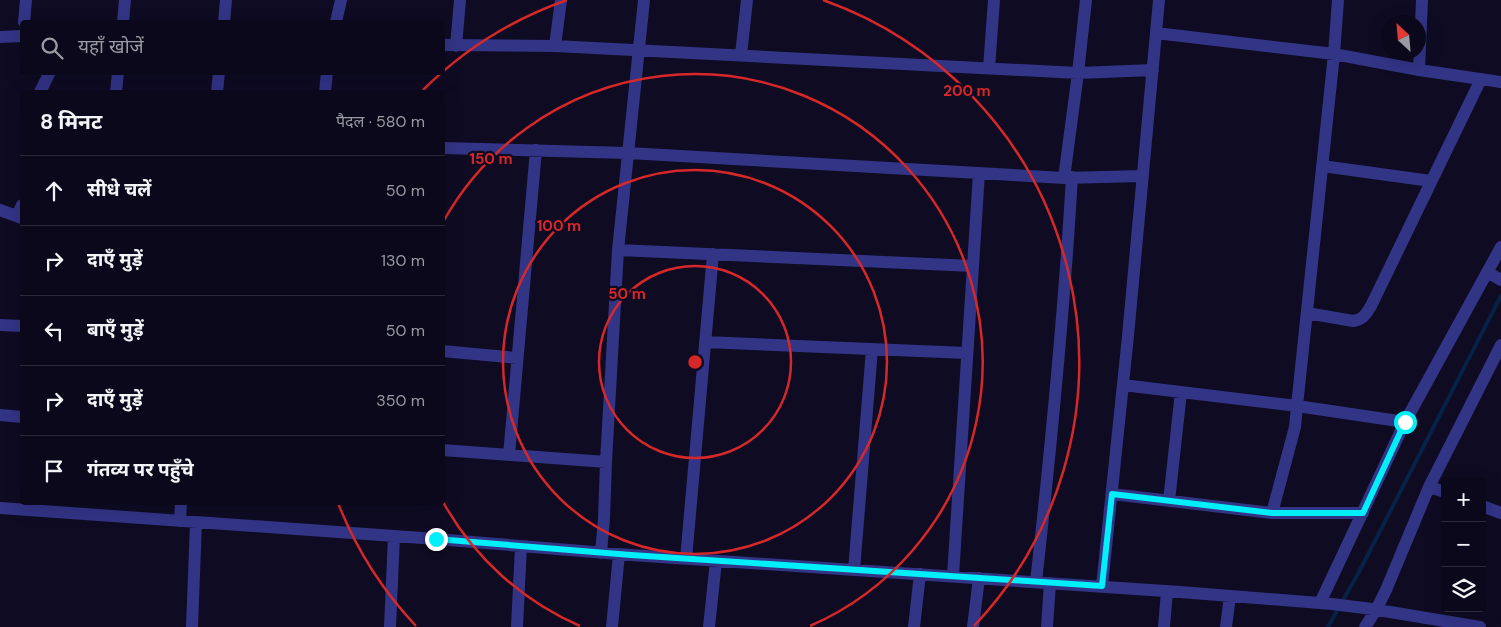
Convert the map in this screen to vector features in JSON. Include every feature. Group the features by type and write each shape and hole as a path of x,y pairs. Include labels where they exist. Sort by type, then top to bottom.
{"street":[{"path":"24,20 26,0"},
{"path":"123,20 125,0"},
{"path":"224,20 226,0"},
{"path":"336,20 341,0"},
{"path":"456,46 460,0"},
{"path":"555,46 561,0"},
{"path":"601,553 618,250 644,0"},
{"path":"741,55 747,0"},
{"path":"989,68 994,0"},
{"path":"1036,582 1055,406 1066,269 1068,178 1086,0"},
{"path":"1102,586 1159,0"},
{"path":"1272,513 1295,427 1298,406 1338,0"},
{"path":"1419,70 1422,0"},
{"path":"1156,33 1334,54 1419,70 1501,82"},
{"path":"0,37 20,36"},
{"path":"445,45 555,46 1078,73 1152,70"},
{"path":"41,90 48,75"},
{"path":"116,90 118,75"},
{"path":"217,90 219,75"},
{"path":"324,90 327,75"},
{"path":"1307,313 1353,321 1361,319 1371,306 1481,79"},
{"path":"445,148 628,153 1068,178 1142,176"},
{"path":"509,455 536,150"},
{"path":"1322,166 1432,181"},
{"path":"953,576 979,173"},
{"path":"0,210 20,213"},
{"path":"1326,604 1363,513 1405,422 1494,276 1501,246"},
{"path":"618,250 973,266"},
{"path":"686,559 713,254"},
{"path":"0,324 20,326"},
{"path":"705,342 967,353"},
{"path":"1365,627 1430,486 1501,345"},
{"path":"854,570 872,349"},
{"path":"445,351 517,358"},
{"path":"1123,385 1298,406 1405,422"},
{"path":"1169,501 1181,392"},
{"path":"0,415 20,417"},
{"path":"445,450 606,462"},
{"path":"1430,486 1441,490"},
{"path":"1112,494 1272,513 1363,513"},
{"path":"180,521 181,505"},
{"path":"1486,507 1501,513"},
{"path":"0,508 601,553 1230,596 1374,609 1480,627"},
{"path":"192,627 196,522"},
{"path":"390,627 394,536"},
{"path":"516,627 521,546"},
{"path":"612,627 619,554"},
{"path":"709,627 716,561"},
{"path":"914,627 920,574"},
{"path":"973,627 979,578"},
{"path":"1047,627 1050,583"},
{"path":"1164,627 1167,591"},
{"path":"1226,627 1230,596"}],"waterway":[{"path":"1328,627 1360,570 1501,296"}],"route":[{"path":"436,539 631,555 1102,586 1112,494 1272,513 1363,513 1405,422"}]}
